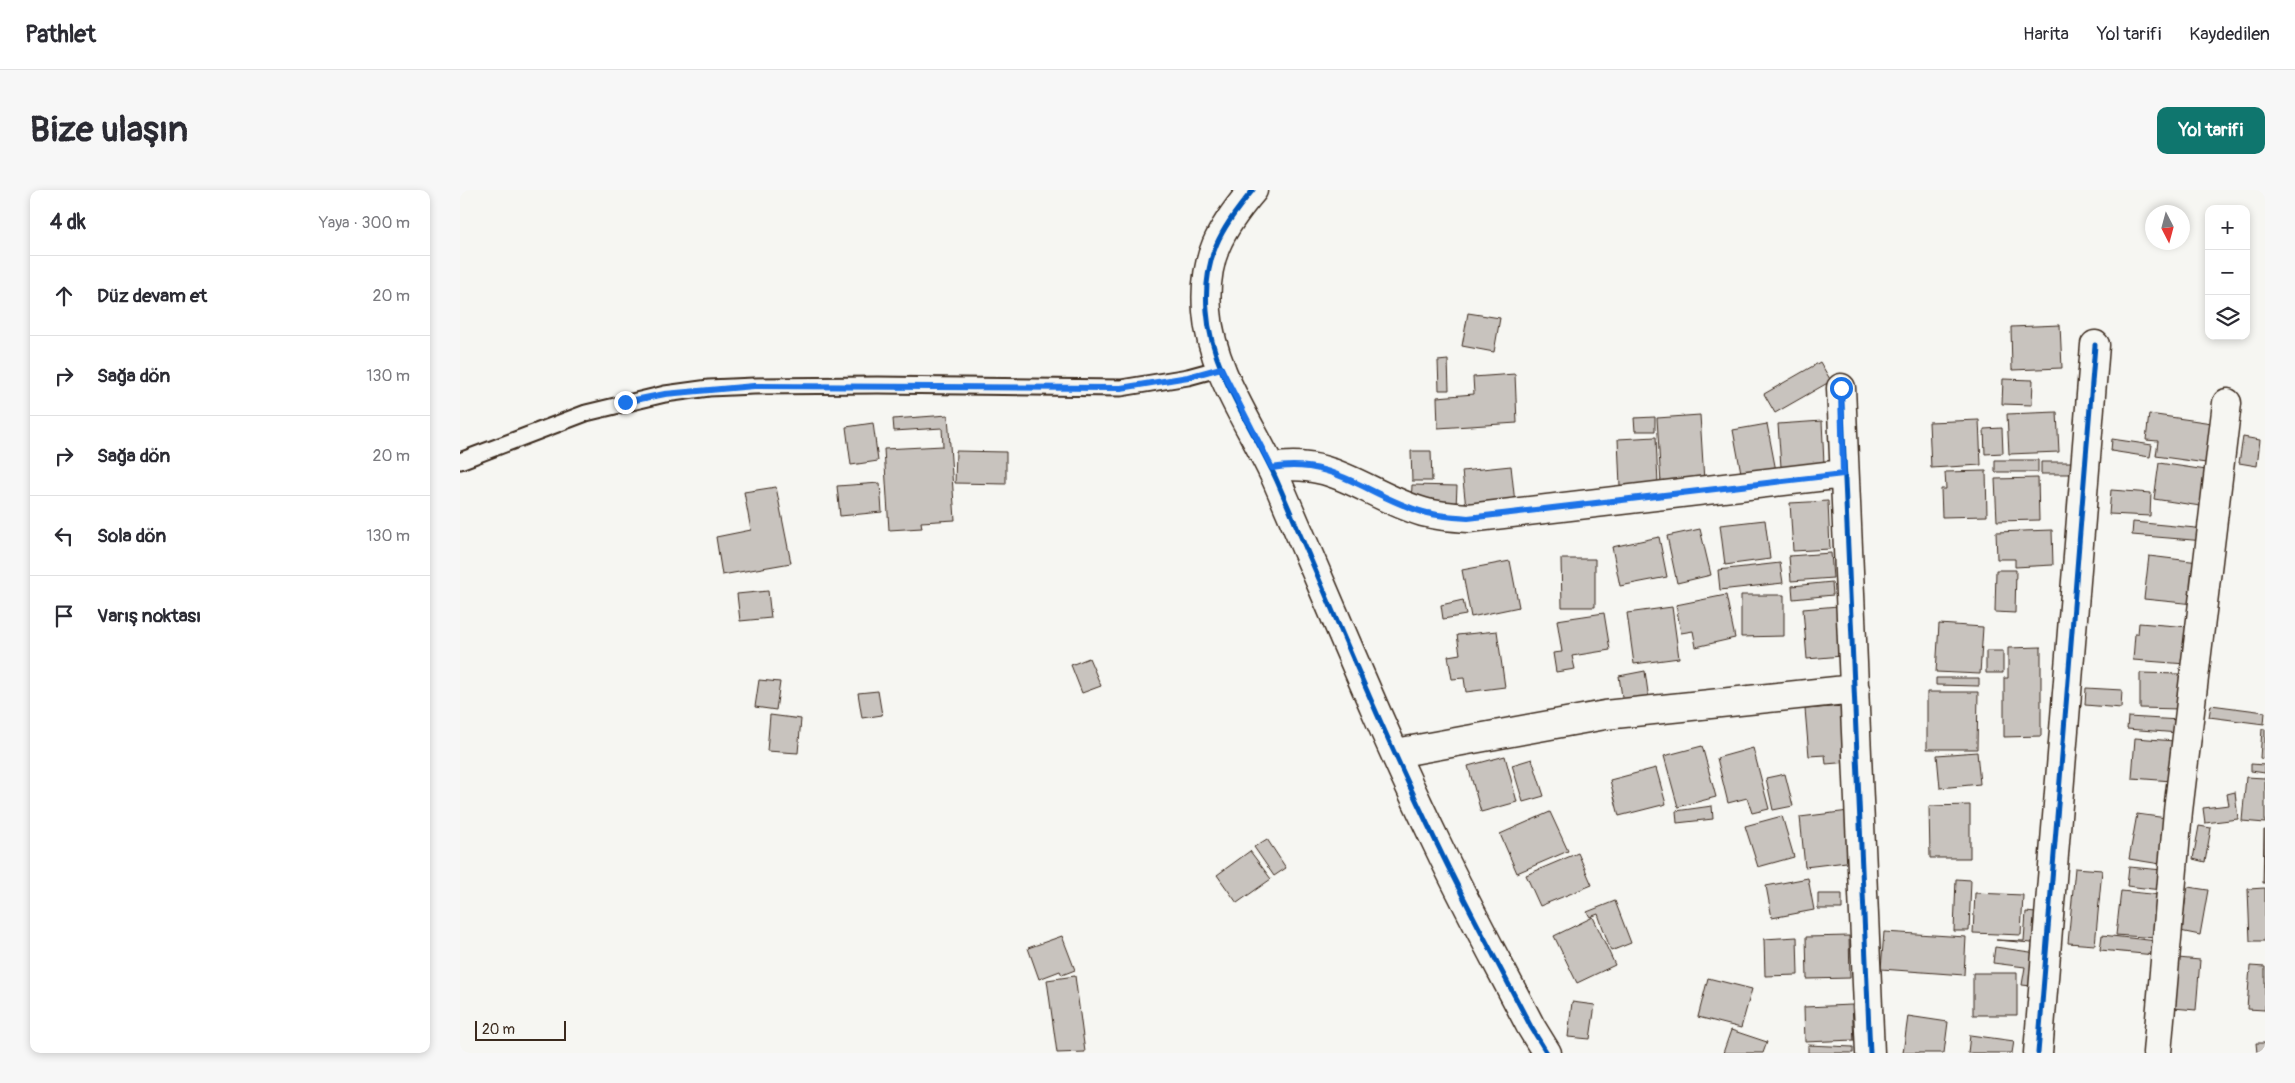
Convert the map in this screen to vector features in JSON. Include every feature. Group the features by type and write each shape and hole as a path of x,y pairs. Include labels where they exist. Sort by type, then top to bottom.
{"street":[{"path":"1253,190 1219,236 1209,261 1207,313 1212,342 1221,368 1272,468 1437,846 1531,1027 1547,1053"},
{"path":"2038,1053 2095,345"},
{"path":"1841,388 1843,474 1855,689 1870,1053"},
{"path":"2157,1053 2178,811 2227,403"},
{"path":"1272,468 1298,466 1324,469 1422,512 1468,518 1843,474"},
{"path":"1396,754 1605,715 1855,689"}],"lane":[{"path":"460,461 586,413 665,394 709,388 812,385 1121,388 1180,379 1221,368"}],"building":[{"path":"1468,313 1500,318 1494,352 1462,346"},
{"path":"2060,325 2062,368 2012,370 2011,327"},
{"path":"1448,360 1449,390 1439,390 1438,361"},
{"path":"1820,362 1831,381 1775,413 1764,394"},
{"path":"1515,374 1517,423 1438,428 1437,397 1474,394 1473,377"},
{"path":"2003,379 2033,380 2032,405 2002,404"},
{"path":"2057,412 2059,452 2009,454 2007,414"},
{"path":"2149,414 2219,424 2213,464 2156,456 2158,441 2146,440"},
{"path":"948,415 955,520 921,522 922,528 889,530 884,449 943,446 942,428 894,431 893,419"},
{"path":"1700,415 1704,481 1661,484 1657,418"},
{"path":"1655,417 1655,431 1635,431 1634,418"},
{"path":"1979,420 1981,465 1931,468 1929,422"},
{"path":"1822,421 1824,464 1781,467 1778,424"},
{"path":"873,423 878,461 851,465 846,427"},
{"path":"1767,424 1776,471 1742,478 1733,430"},
{"path":"2002,428 2003,453 1985,454 1984,429"},
{"path":"1656,437 1658,485 1620,486 1618,439"},
{"path":"2243,437 2260,440 2257,466 2239,463"},
{"path":"2112,439 2152,445 2150,457 2111,451"},
{"path":"956,451 1006,452 1006,484 955,483"},
{"path":"1411,451 1431,451 1432,481 1412,481"},
{"path":"1995,460 2038,460 2038,472 1995,472"},
{"path":"2041,462 2083,462 2083,474 2041,474"},
{"path":"2159,463 2213,471 2207,507 2154,499"},
{"path":"1511,466 1515,503 1466,508 1462,471"},
{"path":"1986,471 1987,516 1942,517 1941,489 1946,489 1945,472"},
{"path":"2038,478 2039,520 1997,521 1995,479"},
{"path":"880,483 882,512 840,516 837,486"},
{"path":"1412,485 1457,486 1456,507 1411,506"},
{"path":"776,487 791,563 722,575 716,537 751,530 744,492"},
{"path":"2111,490 2151,493 2150,516 2109,514"},
{"path":"1828,501 1830,549 1793,551 1790,503"},
{"path":"1765,520 1770,559 1725,565 1720,525"},
{"path":"2133,522 2206,529 2205,541 2132,535"},
{"path":"1700,529 1711,575 1677,583 1667,536"},
{"path":"2052,530 2053,565 2015,567 2015,559 1997,559 1996,532"},
{"path":"1659,537 1667,577 1620,586 1612,547"},
{"path":"1831,553 1833,578 1791,581 1789,556"},
{"path":"2149,556 2199,562 2194,604 2144,599"},
{"path":"1561,559 1595,559 1595,607 1562,607"},
{"path":"1510,561 1519,607 1471,617 1462,570"},
{"path":"1780,563 1783,583 1720,590 1718,570"},
{"path":"1996,570 2016,570 2015,613 1995,612"},
{"path":"1832,582 1833,595 1793,599 1792,586"},
{"path":"768,591 771,618 740,621 737,594"},
{"path":"1726,595 1735,638 1696,647 1693,631 1681,633 1676,605"},
{"path":"1741,595 1784,595 1784,636 1741,637"},
{"path":"1463,600 1466,615 1443,619 1441,605"},
{"path":"1838,606 1842,656 1807,659 1803,609"},
{"path":"1672,607 1679,658 1634,664 1627,613"},
{"path":"1604,613 1610,650 1572,656 1575,669 1556,672 1553,653 1562,652 1557,620"},
{"path":"2139,623 2189,627 2186,664 2133,660 2135,634 2138,634"},
{"path":"1939,624 1983,627 1980,674 1936,672"},
{"path":"1497,631 1505,687 1466,692 1464,678 1452,679 1448,656 1460,654 1457,635"},
{"path":"2041,647 2041,736 2004,737 2004,678 2008,678 2008,648"},
{"path":"1986,651 2003,651 2003,673 1986,673"},
{"path":"1089,658 1101,686 1082,693 1071,665"},
{"path":"1645,671 1649,700 1623,704 1619,676"},
{"path":"2140,673 2180,674 2180,709 2140,708"},
{"path":"1936,678 1979,678 1979,686 1936,685"},
{"path":"759,680 780,682 776,710 755,707"},
{"path":"2086,688 2122,690 2121,708 2085,705"},
{"path":"878,691 882,715 862,718 858,693"},
{"path":"1927,692 1978,692 1977,749 1927,749"},
{"path":"2211,705 2265,712 2264,724 2209,717"},
{"path":"1844,706 1849,762 1826,764 1825,755 1809,756 1805,709"},
{"path":"770,715 801,719 798,753 767,751"},
{"path":"2128,717 2180,720 2179,733 2127,729"},
{"path":"2262,729 2265,729 2265,759 2260,758"},
{"path":"2135,738 2175,741 2172,781 2132,778"},
{"path":"1702,746 1716,797 1678,807 1664,756"},
{"path":"1753,748 1769,809 1752,813 1747,798 1728,803 1717,758"},
{"path":"1977,752 1980,784 1940,788 1937,755"},
{"path":"1505,756 1517,802 1481,812 1468,766"},
{"path":"1532,759 1544,796 1523,802 1512,765"},
{"path":"2251,764 2265,765 2265,773 2251,771"},
{"path":"1656,768 1666,804 1619,816 1610,780"},
{"path":"1785,774 1793,806 1773,810 1766,778"},
{"path":"2246,777 2265,778 2265,823 2242,821"},
{"path":"2235,792 2238,819 2205,823 2203,808 2229,805 2227,794"},
{"path":"1970,805 1970,858 1930,858 1929,806"},
{"path":"1712,806 1713,819 1677,823 1676,811"},
{"path":"1849,811 1855,861 1805,867 1800,817"},
{"path":"1550,812 1568,851 1517,873 1500,834"},
{"path":"2137,814 2174,819 2167,865 2129,859"},
{"path":"1782,816 1794,857 1758,867 1745,826"},
{"path":"2199,826 2211,828 2205,862 2193,859"},
{"path":"2264,830 2265,883 2263,883"},
{"path":"1267,839 1286,868 1274,876 1254,847"},
{"path":"1250,851 1271,879 1237,903 1217,875"},
{"path":"1578,853 1592,885 1540,906 1526,875"},
{"path":"2129,867 2163,870 2161,890 2127,886"},
{"path":"2075,868 2102,870 2095,945 2068,943"},
{"path":"1808,878 1814,910 1772,918 1766,886"},
{"path":"1956,879 1971,880 1969,931 1954,931"},
{"path":"2188,887 2208,890 2200,935 2180,931"},
{"path":"2265,888 2265,941 2250,941 2248,889"},
{"path":"2121,891 2161,895 2156,938 2116,935"},
{"path":"1975,893 2023,895 2021,935 1973,933"},
{"path":"1818,894 1842,894 1842,909 1818,909"},
{"path":"1615,901 1631,943 1611,951 1598,914 1590,917 1587,912"},
{"path":"2026,912 2045,914 2043,944 1996,940 2024,941"},
{"path":"1593,917 1615,965 1577,983 1554,936"},
{"path":"1884,932 1966,937 1964,975 1881,969"},
{"path":"2102,935 2157,941 2155,955 2100,950"},
{"path":"1062,936 1075,970 1062,975 1060,971 1039,979 1028,948"},
{"path":"1849,936 1850,978 1807,979 1806,937"},
{"path":"1797,937 1798,975 1765,976 1764,939"},
{"path":"1995,947 2044,954 2040,987 2022,985 2025,967 1993,963"},
{"path":"2178,958 2200,960 2196,1010 2173,1008"},
{"path":"2250,966 2265,967 2265,1010 2247,1009"},
{"path":"1973,973 2017,973 2017,1015 1973,1015"},
{"path":"1075,976 1085,1052 1057,1053 1047,980"},
{"path":"1708,978 1752,989 1741,1028 1698,1017"},
{"path":"1572,1002 1595,1005 1590,1039 1568,1037"},
{"path":"1852,1005 1854,1040 1805,1042 1804,1007"},
{"path":"1908,1016 1948,1022 1944,1053 1903,1053"},
{"path":"1731,1030 1767,1042 1763,1053 1723,1053"},
{"path":"1970,1035 2014,1041 2012,1053 1968,1053"},
{"path":"2256,1043 2265,1043 2265,1053 2257,1053"},
{"path":"1808,1045 1853,1047 1853,1053 1808,1053"}],"cycle path":[{"path":"1253,190 1223,231 1211,260 1206,292 1210,334 1216,356 1234,399 1277,481 1376,710 1449,869 1531,1027 1547,1053"},
{"path":"2038,1053 2095,345"},
{"path":"1841,388 1870,1053"}],"route":[{"path":"625,402 709,388 754,386 878,385 1121,388 1155,384 1221,368 1272,468 1311,466 1324,469 1422,512 1468,518 1843,474 1841,388"}]}
